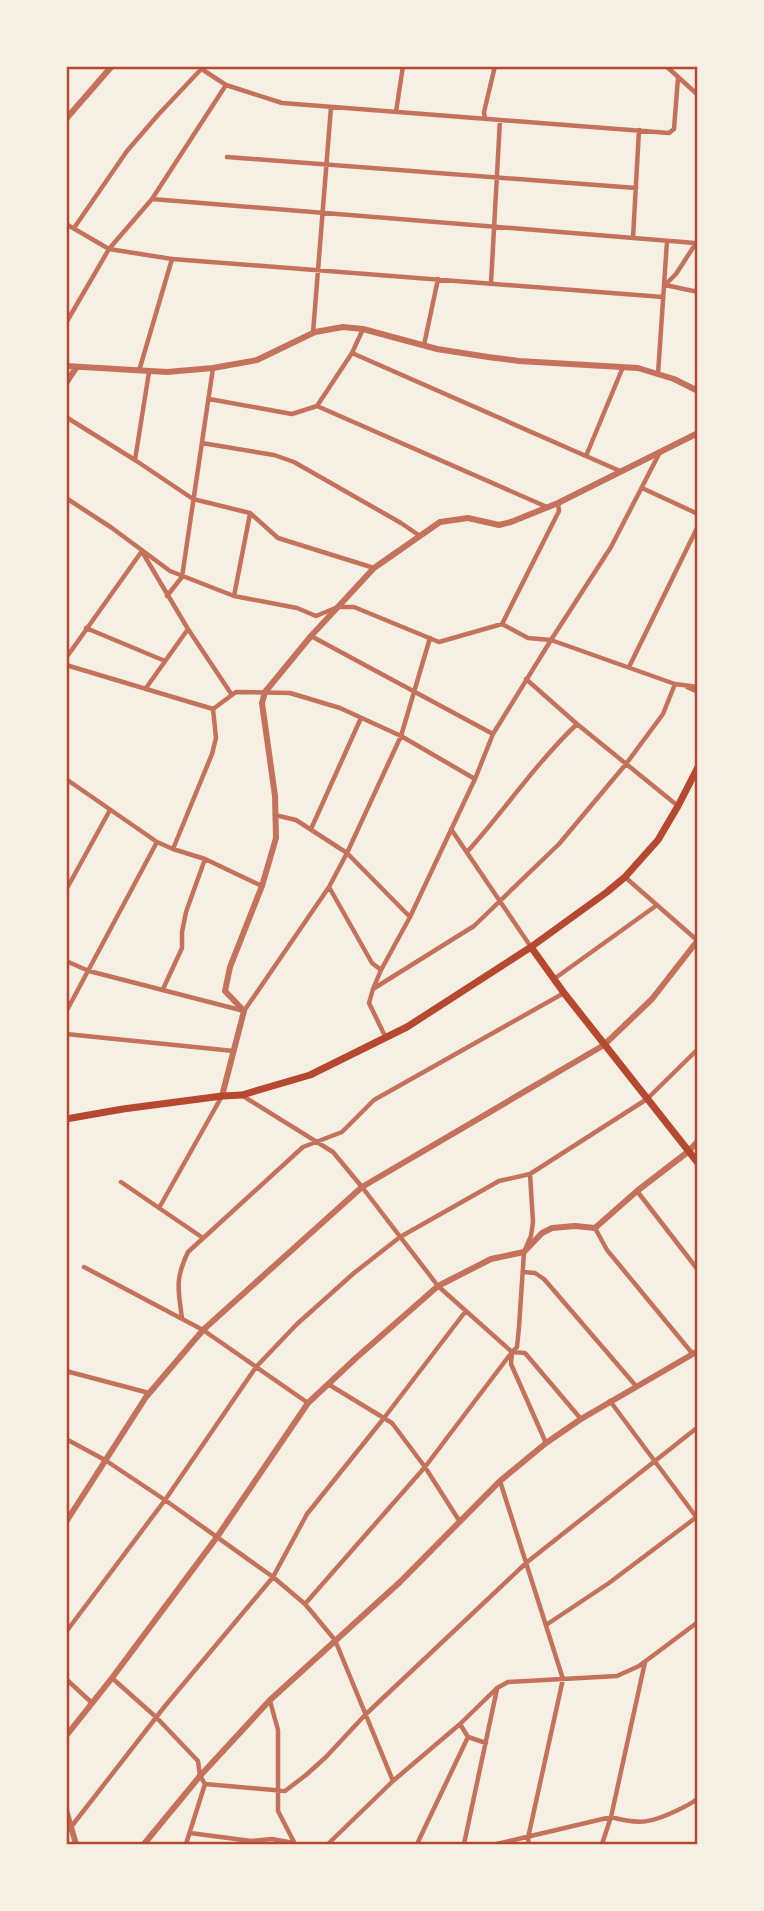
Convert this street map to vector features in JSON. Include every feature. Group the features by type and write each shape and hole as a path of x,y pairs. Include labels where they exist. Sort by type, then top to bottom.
{"main road":[{"path":"66,1119 123,1109 242,1095 310,1075 408,1027 531,947 625,877 658,840 698,768"},
{"path":"531,947 604,1045 698,1163"}],"street":[{"path":"66,120 113,66"},
{"path":"396,112 403,66"},
{"path":"485,119 484,112 495,66"},
{"path":"666,66 698,95"},
{"path":"74,228 127,151 200,67 226,85 282,103 669,133 674,129 678,78"},
{"path":"66,323 109,248 152,199 226,85"},
{"path":"313,333 331,107"},
{"path":"491,284 500,120"},
{"path":"633,238 639,131"},
{"path":"227,157 636,188"},
{"path":"152,199 696,242 677,274 664,285"},
{"path":"66,224 109,248 172,259 663,297"},
{"path":"657,374 667,241"},
{"path":"139,371 172,259"},
{"path":"424,345 438,279"},
{"path":"664,285 698,292"},
{"path":"66,366 149,372 213,368 257,360 313,333 343,327 363,329 453,352 519,361 638,368 698,391"},
{"path":"209,399 292,414 317,405 352,353 363,329"},
{"path":"352,353 621,471"},
{"path":"586,456 623,367"},
{"path":"66,383 76,368"},
{"path":"167,596 182,577 213,368"},
{"path":"135,460 149,372"},
{"path":"317,405 548,507"},
{"path":"66,417 193,499 250,513 278,538 374,568"},
{"path":"244,1011 225,991 230,967 262,886 276,838 269,746 262,703 265,692 311,636 374,568 440,522 468,518 499,525 558,503 698,433"},
{"path":"202,443 274,455 294,462 420,536"},
{"path":"386,1038 369,1003 381,970 410,917 475,779 492,734 611,547 661,451"},
{"path":"642,488 698,514"},
{"path":"67,501 170,572 234,596 297,608 316,616 338,607 354,607 439,642 502,624 528,638 551,640 675,684 698,689"},
{"path":"502,624 559,511 558,503"},
{"path":"234,596 250,513"},
{"path":"629,667 698,526"},
{"path":"142,551 167,596 232,695"},
{"path":"66,658 142,551"},
{"path":"86,628 165,661"},
{"path":"146,688 188,629"},
{"path":"311,636 492,734"},
{"path":"159,1208 222,1096 244,1011 329,887 347,853 401,736 430,638"},
{"path":"66,665 213,709"},
{"path":"526,679 576,724 678,806"},
{"path":"688,686 698,680"},
{"path":"373,989 474,926 559,844 626,764 663,714 675,684"},
{"path":"213,709 236,692 290,693 340,708 401,736 475,779"},
{"path":"173,849 212,754 216,738 213,709"},
{"path":"311,829 361,718"},
{"path":"467,852 576,724"},
{"path":"66,779 157,842 205,859 262,886"},
{"path":"66,890 110,810"},
{"path":"275,815 296,820 347,853 410,917"},
{"path":"451,829 531,947"},
{"path":"66,1012 157,842"},
{"path":"163,989 182,948 182,932 187,912 205,859"},
{"path":"66,1522 149,1393 203,1329 362,1188 604,1045 652,999 697,940 625,877"},
{"path":"329,887 372,963 381,970"},
{"path":"554,979 657,905"},
{"path":"66,961 89,971 244,1011"},
{"path":"182,1318 177,1282 188,1252 303,1147 342,1132 374,1100 564,993"},
{"path":"66,1034 234,1051"},
{"path":"66,1632 165,1500 256,1367 297,1324 354,1273 400,1237 499,1181 530,1174 647,1099 698,1049"},
{"path":"242,1095 333,1152 438,1286 512,1352 525,1353 581,1419"},
{"path":"66,1736 217,1536 308,1403 356,1357 438,1286 491,1259 524,1252 542,1233 552,1228 595,1228 689,1152 698,1141"},
{"path":"305,1604 425,1467 517,1347 524,1252 531,1236 533,1222 530,1174"},
{"path":"121,1182 203,1238"},
{"path":"638,1191 698,1270"},
{"path":"144,1844 200,1776 270,1700 400,1582 500,1481 546,1443 581,1419 695,1352 607,1250 595,1228"},
{"path":"84,1267 203,1329 308,1403"},
{"path":"523,1272 535,1273 544,1279 636,1386"},
{"path":"71,1828 156,1717 274,1577 307,1514 465,1312"},
{"path":"512,1352 511,1364 546,1443"},
{"path":"66,1371 149,1393"},
{"path":"328,1384 392,1423 425,1467 460,1522"},
{"path":"546,1625 609,1583 697,1517 610,1401"},
{"path":"205,1784 285,1791 326,1757 365,1715 526,1563 698,1427"},
{"path":"66,1439 105,1460 165,1500 274,1577 305,1604 335,1640 393,1781"},
{"path":"500,1481 563,1679 528,1838 529,1844"},
{"path":"328,1844 393,1781 460,1724 497,1688 508,1682 617,1676 645,1661 697,1624"},
{"path":"602,1844 611,1817 645,1661"},
{"path":"112,1678 156,1717 198,1761 200,1776 205,1784 186,1844"},
{"path":"66,1679 91,1702"},
{"path":"464,1844 497,1688"},
{"path":"270,1700 278,1730 278,1811 297,1844"},
{"path":"460,1724 468,1737 486,1743"},
{"path":"417,1844 468,1737"},
{"path":"497,1844 611,1817 626,1821 654,1821 698,1798"},
{"path":"66,1810 76,1844"},
{"path":"190,1833 251,1843 272,1839 297,1844"}]}
